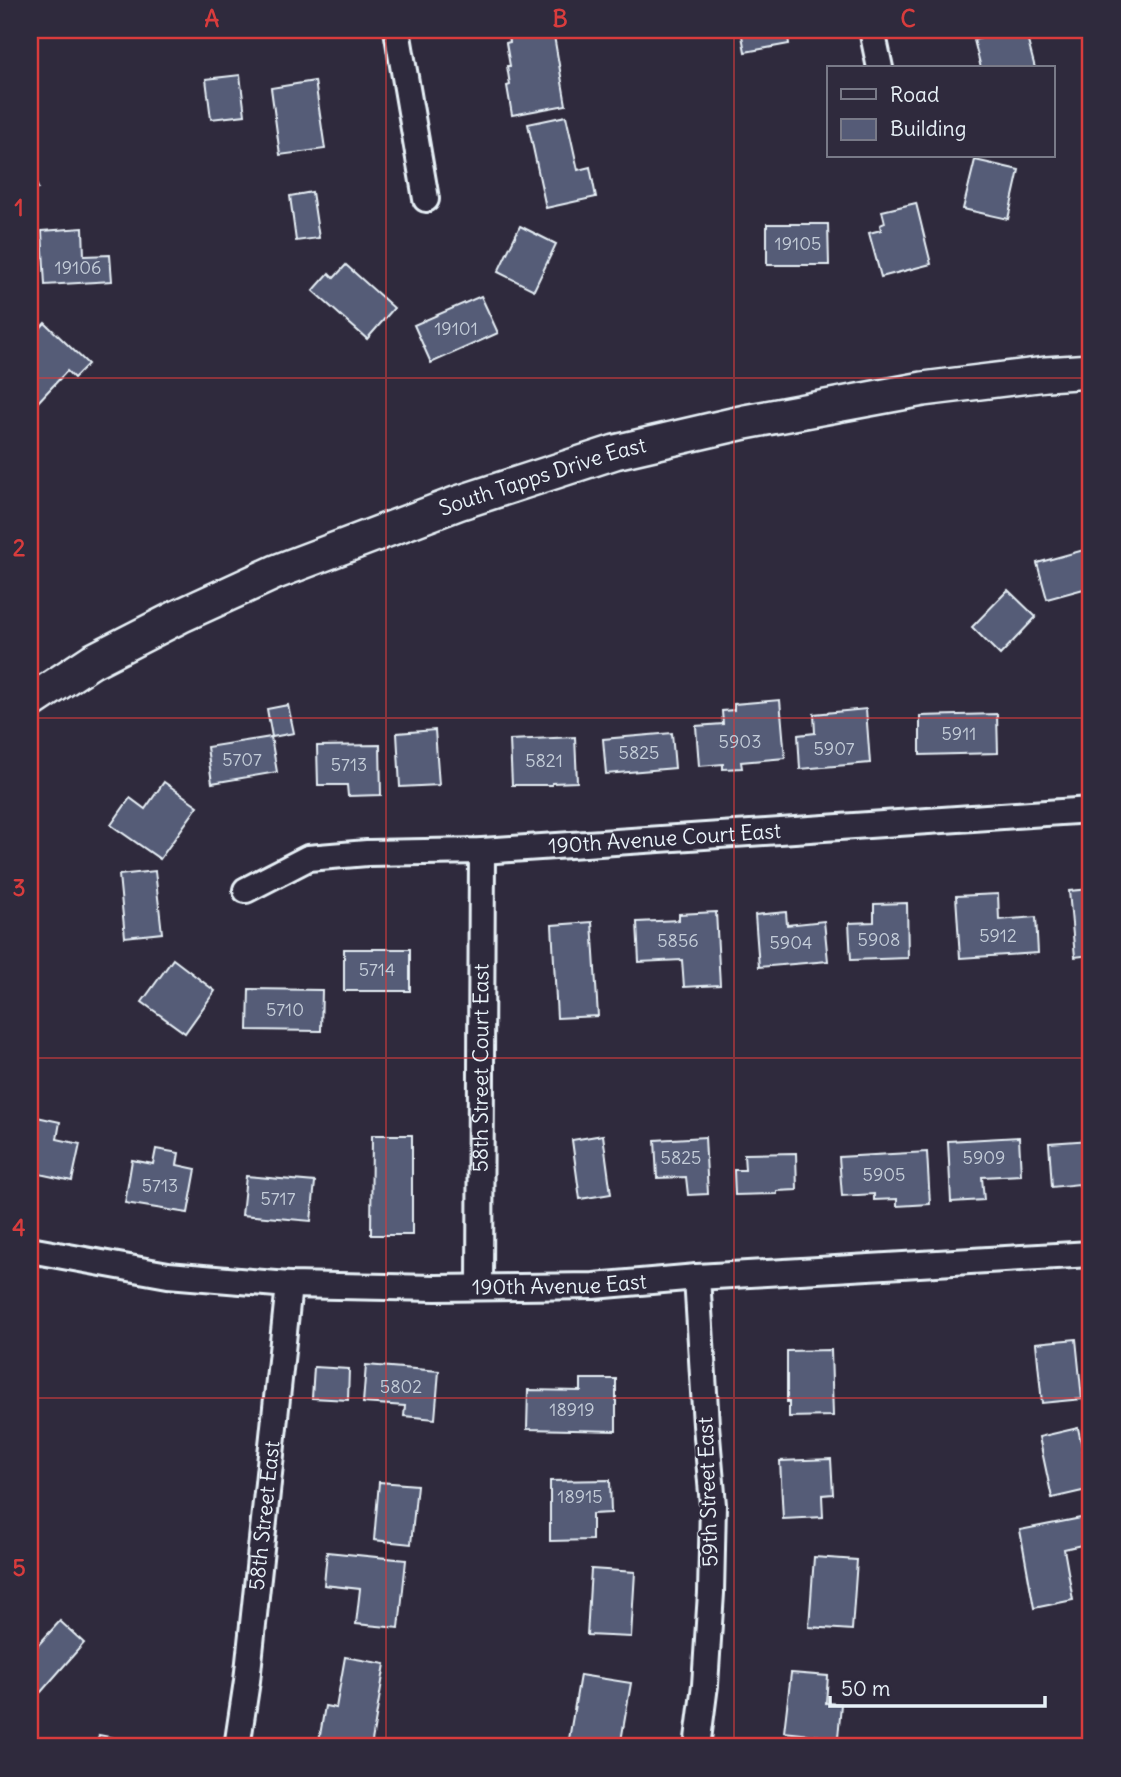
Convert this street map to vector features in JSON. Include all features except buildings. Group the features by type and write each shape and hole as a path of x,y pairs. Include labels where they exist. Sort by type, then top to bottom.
{"street":[{"path":"397,30 426,199"},
{"path":"872,30 880,66"},
{"name":"South Tapps Drive East","path":"30,702 92,661 180,616 276,572 458,503 615,452 744,422 923,389 1091,371"},
{"name":"190th Avenue Court East","path":"246,890 308,858 367,853 482,851 1091,810"},
{"name":"58th Street Court East","path":"480,1287 482,851"},
{"name":"190th Avenue East","path":"30,1250 168,1275 289,1285 480,1287 594,1286 1091,1254"},
{"name":"59th Street East","path":"697,1278 713,1505 705,1685 697,1747"},
{"name":"58th Street East","path":"237,1747 247,1681 289,1285"}]}
